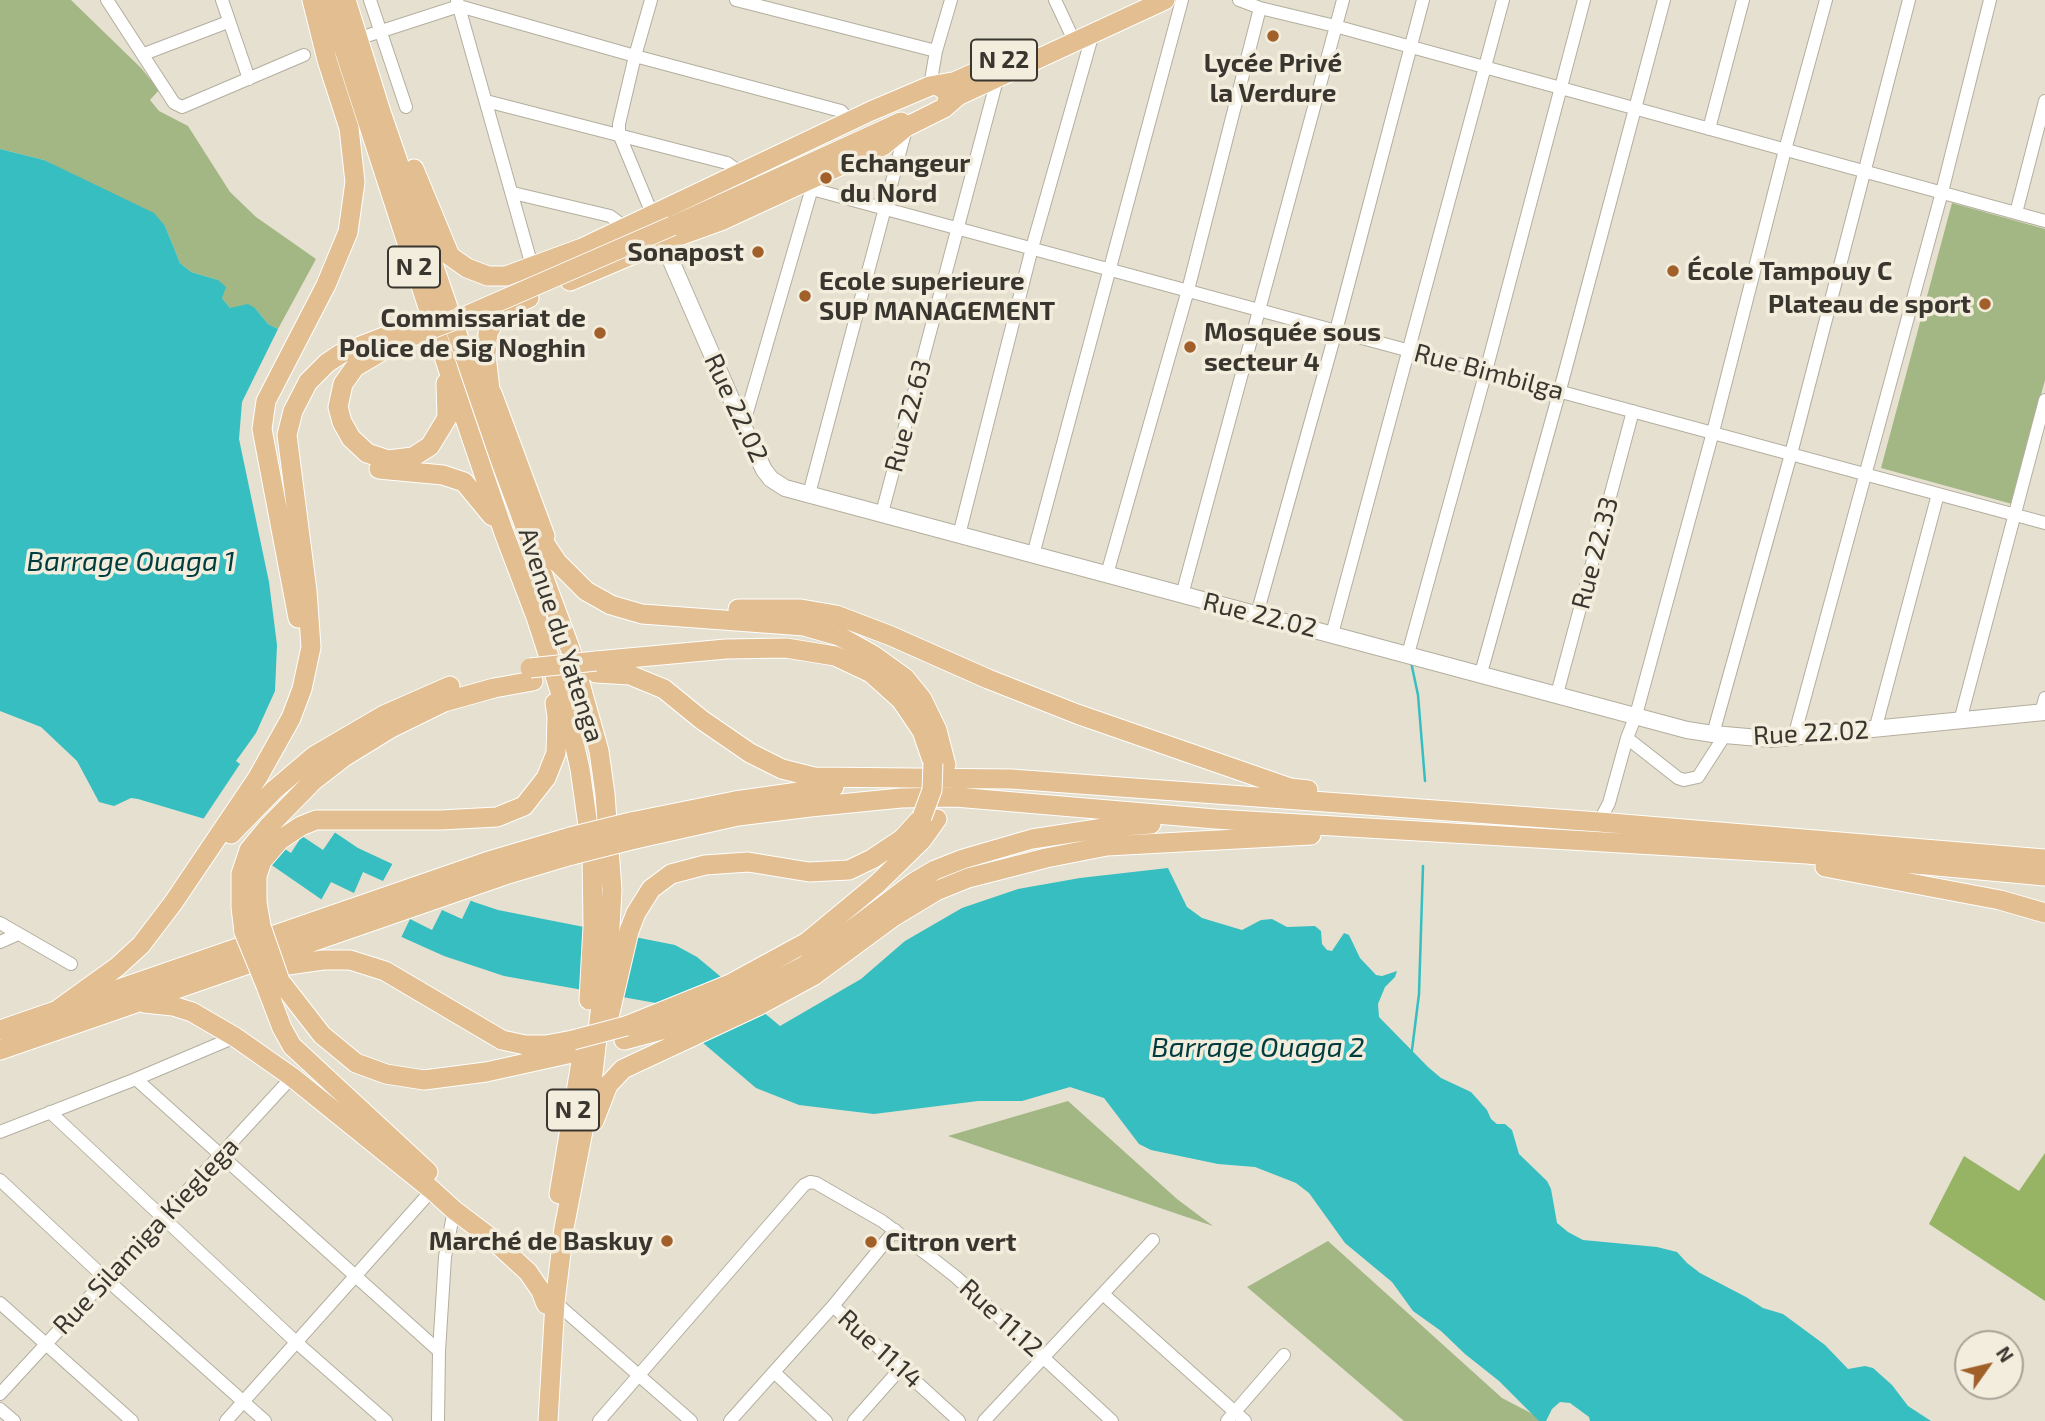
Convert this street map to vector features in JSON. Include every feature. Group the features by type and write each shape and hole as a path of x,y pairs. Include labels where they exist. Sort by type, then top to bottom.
{"main road":[{"path":"302,689 299,623 262,429 266,401 326,285 348,232 355,182 349,128 327,60 312,0"},
{"name":"Avenue du Yatenga","path":"328,0 439,341 568,716 586,803 592,854 611,928"},
{"name":"Avenue du Yatenga","path":"346,0 381,112 501,462 571,651 599,751 609,837 611,928 591,1090 551,1303 537,1421"},
{"name":"N 22","path":"409,333 468,315 672,226 1139,0"},
{"name":"N 22","path":"956,89 999,76 1165,0"},
{"path":"381,112 405,148 450,256 467,268 488,276 506,276 582,248 930,86 956,89 944,108 906,128 883,146 814,183 662,242 508,307 495,320 488,333 486,355 489,386 501,462 533,525 557,562 586,591 611,605 642,614 804,626 839,636 873,655 905,678 922,699 932,720 940,764 932,790 930,818 922,841 877,884 694,1036 623,1069 608,1085 578,1164"},
{"path":"409,333 355,367 343,384 338,407 342,422 351,438 367,453 388,460 412,457 430,446 447,418 448,393 439,341"},
{"path":"60,1008 117,967 141,945 225,833 291,718 302,689 311,647 307,591 287,435 293,411 308,382 327,363 342,353 373,341 409,333"},
{"path":"373,341 348,359 334,374 326,404 330,423 340,442 359,463 386,470 443,475 464,482 481,500 504,533"},
{"path":"489,386 542,530 557,562"},
{"path":"642,614 742,608 801,608 836,615 1077,714 1290,788 1437,804 1504,816"},
{"path":"225,833 314,756 384,715 443,689 489,676 596,667 726,649 786,648 835,656 872,673 901,700 922,730 940,764"},
{"path":"256,856 270,850 288,833 316,820 497,817 524,806 546,778 556,752 557,717 547,650"},
{"path":"596,667 630,675 664,689 702,720 750,753 782,769 814,777 1011,779 1599,822 2045,859"},
{"path":"531,674 444,702 391,728 344,757 293,800 256,856 257,889 253,929 273,983 282,1028 292,1046 439,1181 491,1238 528,1272 551,1303"},
{"path":"0,1030 492,860 571,846 734,801 897,779"},
{"path":"631,831 901,798 1014,800 1215,818 1724,848 2045,876"},
{"path":"602,996 611,928 636,913 651,889 671,874 705,865 748,862 809,872 849,870 872,859 930,818"},
{"path":"744,996 804,966 913,883 935,870 963,859 1032,839 1110,827 1215,818"},
{"path":"273,983 323,1035 356,1063 386,1074 424,1080 486,1072 813,976 893,917 936,891 968,878 1046,858 1107,846 1314,834 1424,840 1497,834"},
{"path":"0,1050 461,891 571,846"},
{"path":"1724,848 2000,900 2045,913"},
{"path":"214,976 323,960 350,960 385,971 502,1040 525,1045 573,1046"},
{"name":"Avenue du Yatenga","path":"548,1421 554,1226 583,1047 602,996"},
{"path":"136,1003 173,1006 192,1012 235,1037 292,1077 491,1238"}],"street":[{"path":"107,0 174,103 182,107 304,55"},
{"path":"222,0 249,79"},
{"path":"370,0 406,107"},
{"path":"651,0 635,56 619,134 653,216"},
{"path":"736,0 936,51"},
{"path":"930,86 936,51 951,0"},
{"path":"1055,0 1070,32"},
{"path":"1033,555 1182,0"},
{"path":"1238,0 2045,221"},
{"path":"1182,595 1343,0"},
{"path":"1257,614 1336,331 1423,0"},
{"path":"1332,634 1503,0"},
{"path":"1408,654 1584,0"},
{"path":"1481,673 1664,0"},
{"path":"1710,129 1743,0"},
{"path":"1599,822 1609,803 1627,737 1636,715 1826,0"},
{"path":"1627,737 1678,779 1684,780 1698,777 1719,735 1909,0"},
{"path":"1794,737 1942,192 1990,0"},
{"path":"358,38 458,3 635,56 841,111 850,121"},
{"path":"458,3 532,267"},
{"path":"1107,574 1188,290 1260,8"},
{"path":"144,54 229,22"},
{"path":"959,535 1032,248 1093,33"},
{"name":"Rue 22.63","path":"882,513 999,76"},
{"path":"486,101 727,163 738,175"},
{"path":"2016,213 2045,101"},
{"path":"809,494 906,128"},
{"path":"743,426 814,183"},
{"name":"Rue Bimbilga","path":"814,183 885,208 2045,523"},
{"path":"513,193 610,216 622,229"},
{"name":"Rue 22.02","path":"653,216 743,426 771,479 785,488 1719,735 1771,739 1960,721 2044,708"},
{"path":"1960,721 2045,400"},
{"name":"Rue 22.33","path":"1557,694 1633,411"},
{"path":"1875,730 1938,494"},
{"path":"0,923 71,964"},
{"path":"0,942 18,934"},
{"path":"0,1132 235,1037"},
{"name":"Rue Silamiga Kieglega","path":"0,1394 292,1077"},
{"path":"136,1079 439,1352"},
{"path":"50,1112 296,1342 386,1421"},
{"path":"0,1180 265,1421"},
{"name":"Rue 11.12","path":"640,1375 804,1185 816,1182 895,1230 956,1277 1112,1421"},
{"path":"226,1421 432,1190"},
{"path":"438,1421 439,1352 446,1257 454,1210"},
{"path":"730,1421 833,1306 895,1230"},
{"path":"984,1421 1153,1240"},
{"path":"1103,1294 1231,1416 1245,1421"},
{"path":"0,1303 132,1421"},
{"path":"551,1303 640,1375 691,1421"},
{"name":"Rue 11.14","path":"833,1306 959,1421"},
{"path":"1231,1416 1284,1355"},
{"path":"854,1421 901,1368"},
{"path":"774,1372 826,1421"},
{"path":"599,1421 640,1375"},
{"path":"0,1409 14,1421"}],"green space":[{"path":"0,0 71,0 141,68 159,90 150,100 159,111 188,126 230,192 256,217 316,259 278,329 268,324 255,308 230,308 222,298 218,280 191,272 180,263 165,226 44,160 0,149"},
{"name":"Plateau de sport","path":"1952,203 2045,229 2045,380 2012,504 1881,468"},
{"path":"1068,1101 1177,1199 1213,1226 948,1136"},
{"path":"2045,1153 2045,1301 1929,1224 1964,1156 2019,1191"},
{"path":"1328,1241 1502,1398 1546,1421 1404,1421 1247,1287"}],"water":[{"path":"0,149 44,160 154,213 165,226 180,263 191,272 218,280 226,287 222,298 230,308 248,304 255,308 268,324 278,329 242,402 239,439 269,582 277,645 275,691 256,733 236,761 358,848 474,902 498,910 675,945 697,957 780,1026 861,979 905,941 962,908 1018,889 1080,878 1168,868 1187,907 1202,918 1242,930 1261,920 1272,919 1287,927 1315,926 1321,931 1322,944 1332,951 1344,933 1349,935 1360,958 1376,975 1382,976 1397,971 1385,987 1378,1004 1379,1017 1428,1067 1441,1078 1471,1092 1487,1110 1491,1119 1512,1130 1519,1154 1547,1181 1557,1223 1568,1232 1583,1240 1657,1247 1677,1252 1700,1273 1763,1308 1783,1314 1825,1345 1848,1369 1865,1366 1873,1368 1892,1385 1908,1406 1931,1421 1590,1421 1589,1417 1570,1403 1560,1402 1552,1409 1546,1421 1539,1421 1499,1381 1441,1331 1413,1311 1392,1282 1345,1243 1309,1193 1296,1183 1255,1167 1218,1164 1151,1150 1139,1144 1104,1098 1070,1087 1022,1101 978,1101 874,1114 799,1105 756,1088 656,1003 504,976 444,956 328,904 205,819 138,799 131,798 114,806 99,802 77,761 41,727 0,711"}],"pier":[{"path":"242,761 270,783 230,840 202,821"},
{"path":"281,792 336,831 323,850 302,836 291,853 280,846 266,865 236,842"},
{"path":"394,861 472,898 462,919 442,910 432,930 410,919 400,940 320,902 331,882 354,893 363,872 383,881"}],"waterway":[{"path":"1411,662 1418,695 1425,781"},
{"path":"1412,1050 1419,994 1423,866"}],"place":[{"name":"Lycée Privé la Verdure","path":"1273,36"},
{"name":"Echangeur du Nord","path":"826,178"},
{"name":"Sonapost","path":"758,252"},
{"name":"École Tampouy C","path":"1673,271"},
{"name":"Ecole superieure SUP MANAGEMENT","path":"805,296"},
{"name":"Plateau de sport","path":"1985,304"},
{"name":"Commissariat de Police de Sig Noghin","path":"600,333"},
{"name":"Mosquée sous secteur 4","path":"1190,347"},
{"name":"Marché de Baskuy","path":"667,1241"},
{"name":"Citron vert","path":"871,1242"}],"water label":[{"name":"Barrage Ouaga 1","path":"131,562"},
{"name":"Barrage Ouaga 2","path":"1258,1048"}]}
